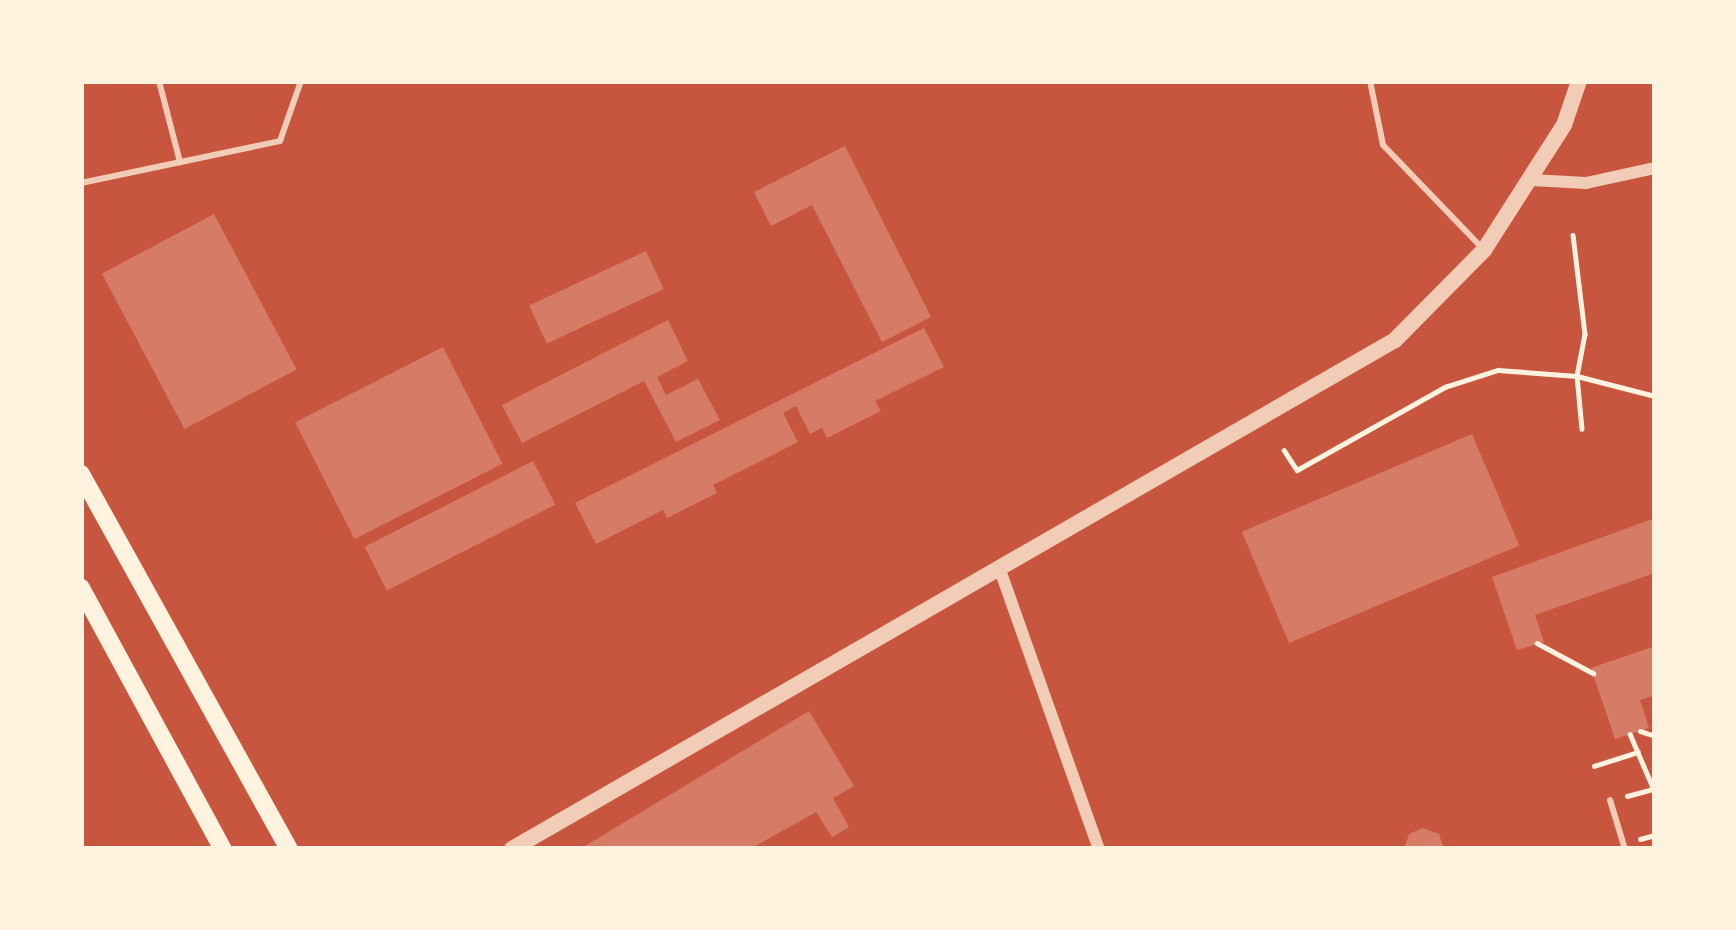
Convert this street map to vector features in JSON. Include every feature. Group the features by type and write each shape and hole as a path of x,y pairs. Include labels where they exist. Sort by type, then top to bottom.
{"main road":[{"path":"81,474 289,849"},
{"path":"81,588 223,849"}],"street":[{"path":"512,849 1395,340 1484,250 1532,181 1580,81"},
{"path":"1532,181 1586,183 1654,172"},
{"path":"1000,570 1100,849"}],"lane":[{"path":"159,81 180,162"},
{"path":"81,182 280,141 302,81"},
{"path":"1370,81 1383,145 1484,250"},
{"path":"1610,800 1625,849"}],"path":[{"path":"1573,235 1586,334 1577,376 1582,428"},
{"path":"1284,450 1297,470 1445,387 1498,370 1577,376 1655,396"},
{"path":"1537,644 1593,673"},
{"path":"1640,730 1655,736"},
{"path":"1610,800 1654,790 1630,734"},
{"path":"1594,766 1637,752"}],"building":[{"path":"845,146 931,317 882,342 812,205 771,226 754,192"},
{"path":"214,214 297,369 184,429 102,274"},
{"path":"646,251 664,289 547,344 529,306"},
{"path":"668,320 688,361 657,377 666,395 698,379 720,420 676,442 644,381 522,443 502,405"},
{"path":"924,328 944,367 875,401 881,411 827,438 822,428 810,434 796,406 783,413 798,442 713,485 717,493 667,518 663,510 596,544 575,503"},
{"path":"443,347 502,464 355,539 295,422"},
{"path":"1472,434 1519,545 1289,643 1242,532"},
{"path":"533,461 555,505 387,590 365,547"},
{"path":"1655,518 1655,573 1535,615 1544,642 1517,650 1492,577"},
{"path":"1655,646 1655,695 1640,700 1649,728 1615,739 1591,668"},
{"path":"809,711 854,786 833,798 849,827 832,837 816,812 750,849 580,849"},
{"path":"1423,828 1439,834 1444,849 1404,849 1409,834"}]}
